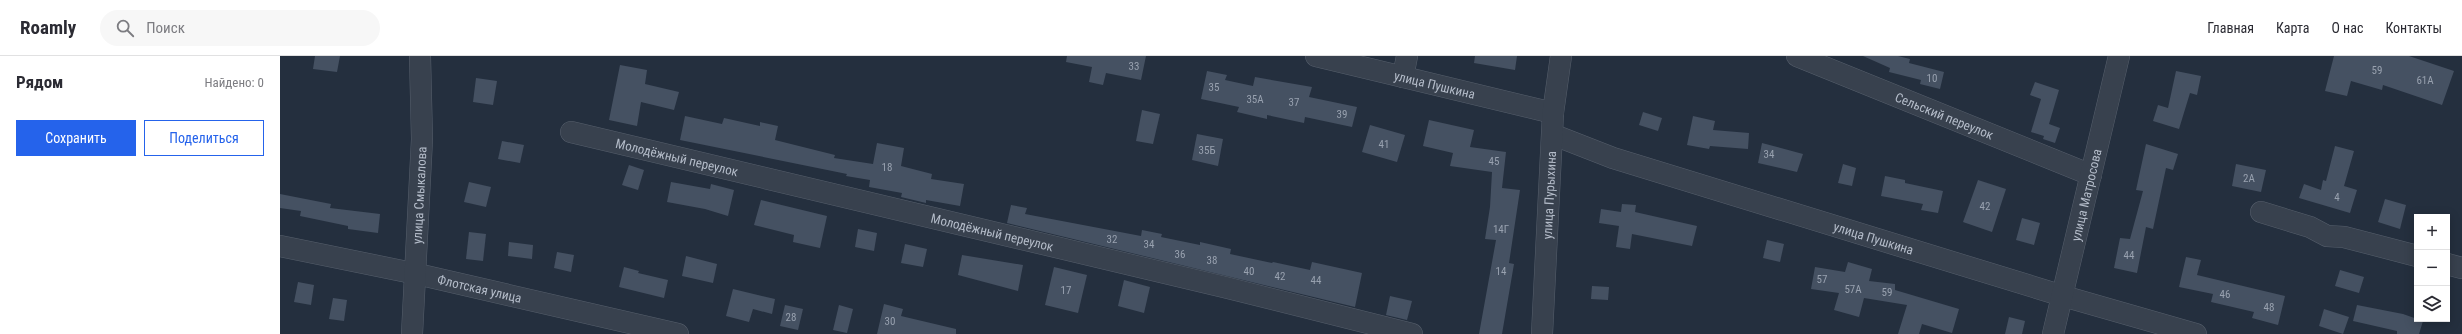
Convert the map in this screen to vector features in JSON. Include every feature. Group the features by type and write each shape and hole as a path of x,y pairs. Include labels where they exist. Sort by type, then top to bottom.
{"street":[{"name":"улица Смыкалова","path":"412,334 417,274 422,139 420,56"},
{"name":"улица Пушкина","path":"1316,56 1553,113"},
{"path":"1403,77 1407,56"},
{"name":"улица Пурыхина","path":"1542,334 1554,134 1553,113 1562,56"},
{"name":"Сельский переулок","path":"1797,56 2091,175"},
{"name":"улица Матросова","path":"2053,334 2119,56"},
{"name":"Молодёжный переулок","path":"571,132 1224,287 1412,334"},
{"name":"улица Пушкина","path":"1554,134 1613,158 2063,296 2196,334"},
{"path":"2261,212 2310,227 2327,236 2344,237 2414,255"},
{"name":"Флотская улица","path":"280,246 417,274 678,334"},
{"path":"2450,265 2462,268"}],"building":[{"path":"315,56 340,56 337,72 313,69"},
{"path":"1067,56 1146,56 1141,80 1106,73 1103,85 1089,82 1092,67 1066,62"},
{"path":"1475,56 1517,56 1515,70 1474,63"},
{"path":"1863,56 1898,56 1910,59 1909,63 1944,72 1940,89 1920,84 1921,80 1889,72 1890,68"},
{"path":"2334,56 2409,56 2454,71 2442,105 2383,85 2382,90 2351,81 2347,96 2325,91"},
{"path":"620,65 647,70 645,84 679,92 674,110 641,102 637,126 609,120"},
{"path":"1207,71 1227,75 1225,80 1253,86 1255,77 1312,87 1309,97 1357,107 1352,127 1305,117 1304,123 1267,115 1267,119 1237,112 1239,107 1201,99"},
{"path":"2176,71 2201,76 2197,95 2190,93 2179,129 2153,121 2158,105 2168,108"},
{"path":"476,78 497,81 493,105 473,102"},
{"path":"2035,82 2059,90 2049,124 2060,128 2055,143 2043,139 2044,136 2031,132 2041,99 2030,95"},
{"path":"1142,110 1160,114 1153,144 1136,141"},
{"path":"1643,112 1662,118 1658,131 1639,125"},
{"path":"685,116 722,124 724,118 760,126 760,122 778,126 775,140 835,155 834,158 873,164 877,143 904,148 901,166 932,174 931,179 964,184 960,206 926,200 926,203 901,197 902,193 869,187 870,180 846,176 847,174 680,140"},
{"path":"1693,116 1715,121 1713,130 1749,133 1748,149 1710,146 1709,149 1687,145"},
{"path":"1429,120 1474,130 1470,147 1506,152 1502,188 1520,190 1509,263 1514,264 1502,334 1479,334 1496,240 1485,239 1490,207 1492,172 1450,166 1453,153 1423,146"},
{"path":"1370,125 1405,135 1397,162 1362,152"},
{"path":"1197,134 1223,139 1218,166 1192,160"},
{"path":"502,141 524,145 520,163 498,159"},
{"path":"1762,143 1803,154 1797,172 1758,163"},
{"path":"2146,144 2178,154 2173,170 2166,168 2153,229 2146,227 2137,273 2114,268 2120,238 2130,239 2143,191 2136,190"},
{"path":"2335,146 2354,151 2344,186 2357,190 2350,213 2299,198 2304,184 2321,190 2323,180 2326,181"},
{"path":"1843,164 1856,168 1852,186 1838,183"},
{"path":"2236,164 2266,170 2261,192 2232,186"},
{"path":"629,165 644,170 638,190 622,185"},
{"path":"1885,176 1905,180 1905,183 1943,191 1938,213 1921,210 1923,204 1881,196"},
{"path":"1978,180 2006,189 1992,232 1963,222"},
{"path":"469,182 491,187 486,207 464,202"},
{"path":"671,182 710,189 711,184 734,190 728,216 705,209 667,202"},
{"path":"280,194 331,204 330,208 380,214 378,233 348,229 348,226 300,216 301,211 280,208"},
{"path":"2385,199 2406,205 2400,229 2378,222"},
{"path":"761,200 827,216 820,248 793,242 794,235 754,225"},
{"path":"1622,204 1636,205 1635,212 1697,226 1692,246 1632,234 1630,249 1616,247 1619,226 1599,223 1601,209 1621,212"},
{"path":"1011,205 1027,208 1025,214 1141,236 1142,230 1162,234 1161,237 1200,245 1200,242 1231,249 1230,254 1272,263 1310,270 1312,262 1362,273 1355,307 1007,223"},
{"path":"2022,218 2040,223 2034,245 2016,240"},
{"path":"858,229 877,233 874,251 855,247"},
{"path":"469,232 486,234 483,261 466,259"},
{"path":"1767,240 1784,244 1780,262 1763,258"},
{"path":"509,242 533,245 532,259 508,256"},
{"path":"905,244 927,249 923,267 901,263"},
{"path":"557,252 574,255 571,272 554,268"},
{"path":"962,255 1023,265 1018,291 958,275"},
{"path":"686,256 717,264 713,283 682,276"},
{"path":"2186,257 2201,260 2197,275 2285,296 2278,325 2252,318 2254,312 2211,302 2213,294 2179,287"},
{"path":"1848,262 1872,269 1869,281 1895,284 1895,290 1959,309 1952,333 1922,324 1919,334 1898,334 1907,305 1864,298 1859,317 1834,310 1839,293 1811,289 1815,267 1845,272"},
{"path":"624,267 639,271 638,273 668,280 664,298 619,287"},
{"path":"1054,267 1087,275 1078,313 1045,305"},
{"path":"2340,270 2364,277 2359,293 2335,286"},
{"path":"1124,280 1150,287 1144,313 1118,306"},
{"path":"298,282 314,285 311,305 294,302"},
{"path":"1592,286 1609,287 1608,300 1591,299"},
{"path":"733,289 775,299 772,314 753,309 749,322 726,316"},
{"path":"1390,296 1412,301 1407,320 1386,315"},
{"path":"333,298 347,300 344,321 329,319"},
{"path":"884,304 903,309 901,316 956,329 956,334 877,334"},
{"path":"785,305 803,309 798,330 780,326"},
{"path":"839,305 853,309 847,333 833,330"},
{"path":"2357,305 2403,314 2414,318 2414,322 2423,322 2419,334 2397,334 2397,331 2353,321"},
{"path":"2324,309 2349,317 2343,334 2319,326"},
{"path":"2009,317 2025,321 2022,334 2005,334"}]}
